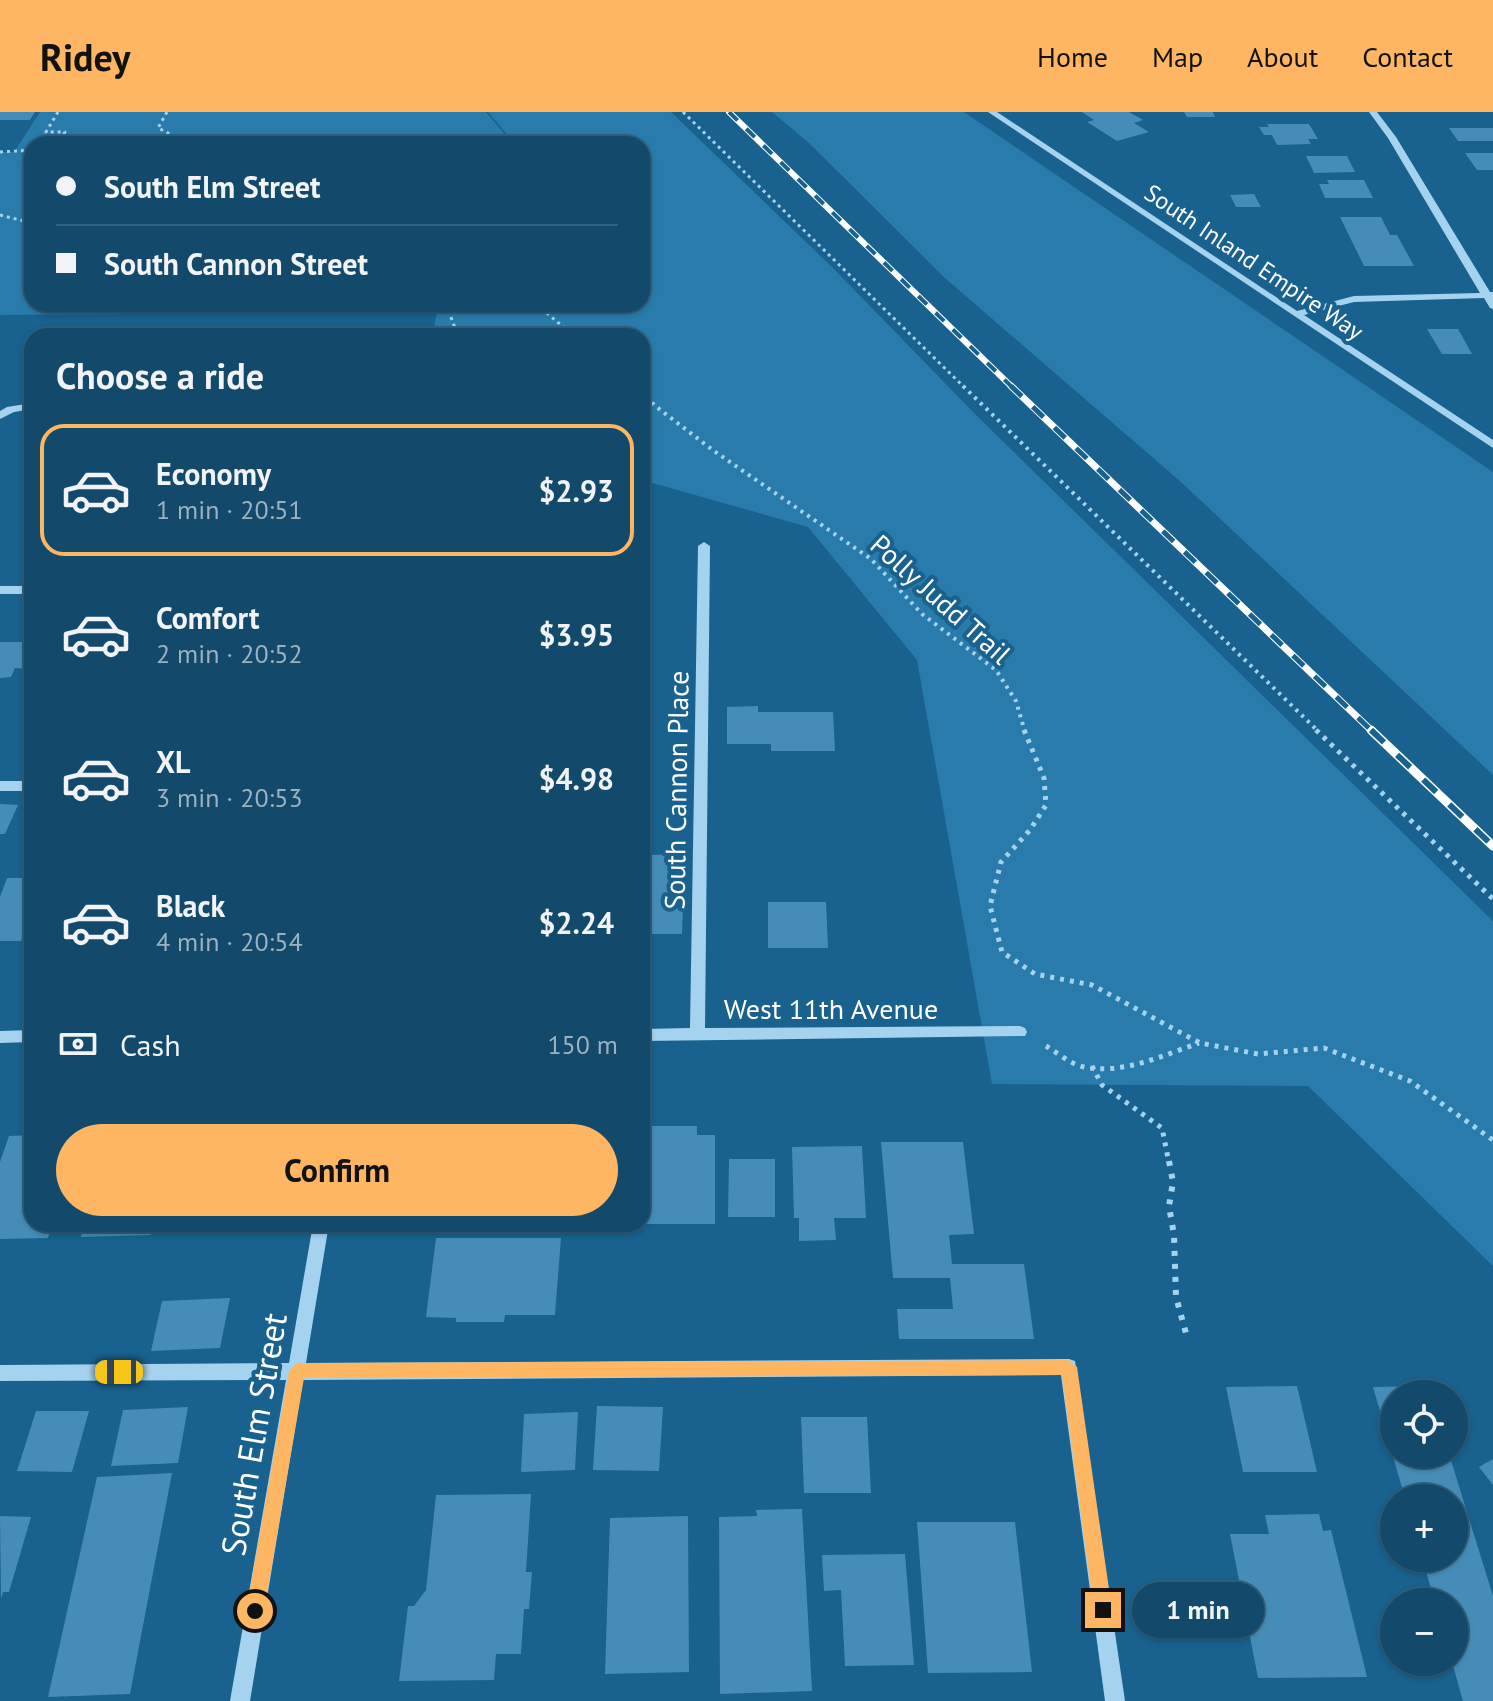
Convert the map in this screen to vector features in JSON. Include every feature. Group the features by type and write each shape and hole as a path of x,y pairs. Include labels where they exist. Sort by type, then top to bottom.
{"street":[{"name":"South Inland Empire Way","path":"992,112 1493,445"},
{"path":"1373,112 1392,137 1490,295 1493,306"},
{"path":"1296,314 1354,299 1490,295"},
{"path":"0,416 11,409 24,407"},
{"name":"South Cannon Place","path":"697,1035 704,546"},
{"path":"0,590 24,590"},
{"path":"0,786 24,786"},
{"name":"West 11th Avenue","path":"650,1035 1020,1032"},
{"path":"0,1037 24,1036"},
{"name":"South Elm Street","path":"240,1701 320,1232"},
{"path":"0,1373 1069,1367 1115,1701"}],"path":[{"path":"58,112 46,132 65,132 63,136"},
{"path":"167,112 158,128 174,136"},
{"path":"683,112 1211,629 1493,899"},
{"path":"0,152 24,152"},
{"path":"0,215 24,221"},
{"path":"546,312 564,328"},
{"name":"Polly Judd Trail","path":"650,400 714,451 871,559 922,614 996,670 1009,691 1044,778 1046,805 1030,830 1001,862 990,906 1002,952 1035,974 1092,985 1200,1043 1258,1054 1324,1048 1410,1081 1493,1140"},
{"path":"650,404 654,405"},
{"path":"1020,1032 1083,1067 1146,1062 1200,1043"},
{"path":"1092,1066 1102,1085 1162,1128 1173,1182 1169,1206 1174,1235 1176,1297 1187,1337"}],"shaded area":[{"path":"40,112 486,112 506,136 24,136"},
{"path":"488,112 671,112 833,268 975,414 1493,921 1493,1266 1308,1086 992,1084 917,660 808,527 650,482 650,328 434,328 437,312 650,312 650,136 508,136"},
{"path":"772,112 964,112 1493,472 1493,775 1181,482 946,279 810,144"},
{"path":"24,137 24,312 437,312 0,315 0,152 14,152"}],"building":[{"path":"0,112 35,112 30,120 0,120"},
{"path":"1082,112 1129,112 1143,120 1134,123 1149,132 1117,141 1087,122 1094,120"},
{"path":"1184,112 1213,112 1215,117 1187,117"},
{"path":"1267,124 1309,124 1318,139 1308,139 1311,144 1277,145 1272,135 1264,135 1259,127 1269,127"},
{"path":"1449,128 1493,128 1493,141 1458,141"},
{"path":"1465,153 1493,153 1493,170 1477,170"},
{"path":"1306,156 1347,156 1355,172 1314,173"},
{"path":"1327,180 1364,180 1373,198 1325,198 1319,184 1329,184"},
{"path":"1254,194 1261,207 1236,207 1230,195"},
{"path":"1340,217 1381,217 1390,235 1397,235 1414,266 1364,266"},
{"path":"1427,329 1458,329 1472,354 1442,354"},
{"path":"0,642 24,642 24,669 15,668 11,677 0,678"},
{"path":"758,706 758,712 833,712 835,751 771,751 771,744 727,744 727,707"},
{"path":"0,804 18,805 5,834 0,834"},
{"path":"687,854 686,875 679,875 677,908 683,908 682,934 650,934 650,855"},
{"path":"7,878 24,878 24,935 21,941 0,941 0,897"},
{"path":"768,902 826,902 828,948 768,948"},
{"path":"650,1126 697,1126 697,1135 715,1135 715,1224 650,1224"},
{"path":"24,1135 24,1232 50,1232 48,1238 0,1239 0,1162 9,1136"},
{"path":"881,1142 963,1142 974,1234 949,1235 952,1264 1024,1264 1034,1339 899,1339 897,1309 953,1309 950,1278 893,1278"},
{"path":"862,1146 866,1218 834,1218 836,1240 799,1241 799,1218 794,1218 792,1147"},
{"path":"729,1159 775,1159 775,1217 728,1217"},
{"path":"82,1232 152,1232 151,1235 81,1237"},
{"path":"436,1238 561,1238 555,1315 505,1315 504,1322 456,1322 456,1318 426,1317"},
{"path":"230,1298 220,1348 151,1351 162,1301"},
{"path":"1297,1386 1317,1472 1243,1472 1226,1387"},
{"path":"1373,1387 1380,1387 1380,1411"},
{"path":"597,1406 663,1407 659,1471 593,1470"},
{"path":"188,1407 178,1463 111,1466 123,1410"},
{"path":"36,1411 89,1411 72,1472 17,1471"},
{"path":"578,1412 575,1470 521,1472 524,1414"},
{"path":"801,1417 867,1417 871,1493 804,1493"},
{"path":"1493,1459 1493,1485 1479,1467"},
{"path":"1396,1468 1453,1468 1458,1484 1401,1484"},
{"path":"172,1473 130,1694 48,1697 97,1477"},
{"path":"531,1494 526,1572 532,1572 529,1609 524,1609 521,1654 496,1654 494,1680 399,1681 408,1606 414,1606 426,1590 436,1495"},
{"path":"802,1509 812,1691 720,1694 719,1517 757,1516 756,1510"},
{"path":"1319,1514 1323,1531 1331,1530 1367,1677 1258,1678 1230,1534 1269,1534 1265,1515"},
{"path":"1468,1515 1493,1596 1493,1701 1463,1701 1456,1676 1468,1676 1468,1588 1431,1588 1426,1572 1468,1572"},
{"path":"0,1516 31,1517 9,1592 3,1592 1,1599"},
{"path":"688,1516 689,1672 605,1674 610,1518"},
{"path":"917,1522 1015,1522 1032,1672 928,1673"},
{"path":"905,1554 914,1665 845,1666 841,1590 824,1591 822,1555"}],"railway":[{"path":"729,112 1013,388"},
{"path":"1011,386 1373,732"},
{"path":"1371,730 1493,846"}],"route":[{"path":"255,1611 297,1371 1069,1367 1103,1610"}]}
